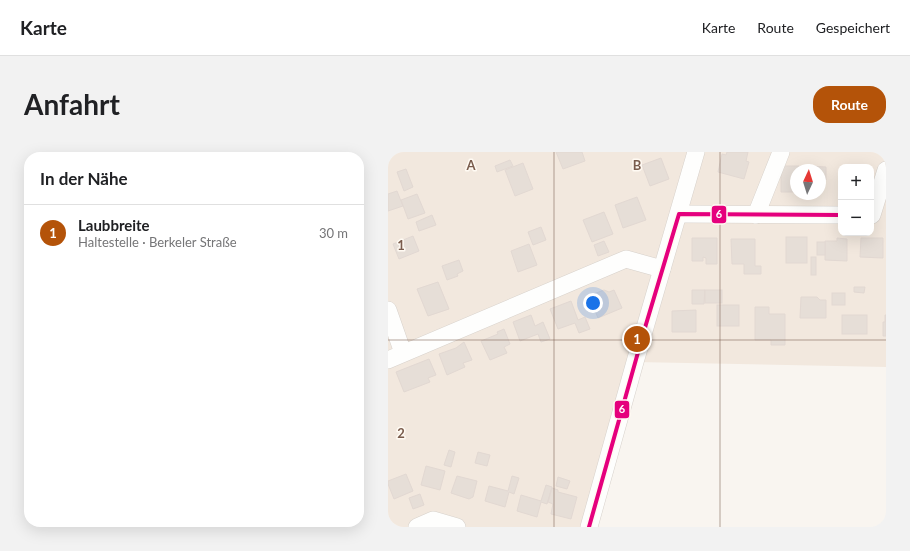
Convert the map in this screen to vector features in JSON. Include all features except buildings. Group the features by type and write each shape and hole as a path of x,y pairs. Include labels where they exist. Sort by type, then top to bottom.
{"street":[{"path":"589,527 696,152"},
{"path":"756,215 780,152"},
{"path":"876,215 886,170"},
{"path":"679,214 838,215"},
{"path":"388,310 396,356 626,259 662,270"},
{"path":"416,527 433,520 457,527"}],"shaded area":[{"path":"388,152 886,152 886,367 635,362 589,527 388,527"}],"transit line":[{"name":"6","path":"589,527 644,331 679,214 838,215"}],"place":[{"name":"Laubbreite","path":"637,339"}]}
